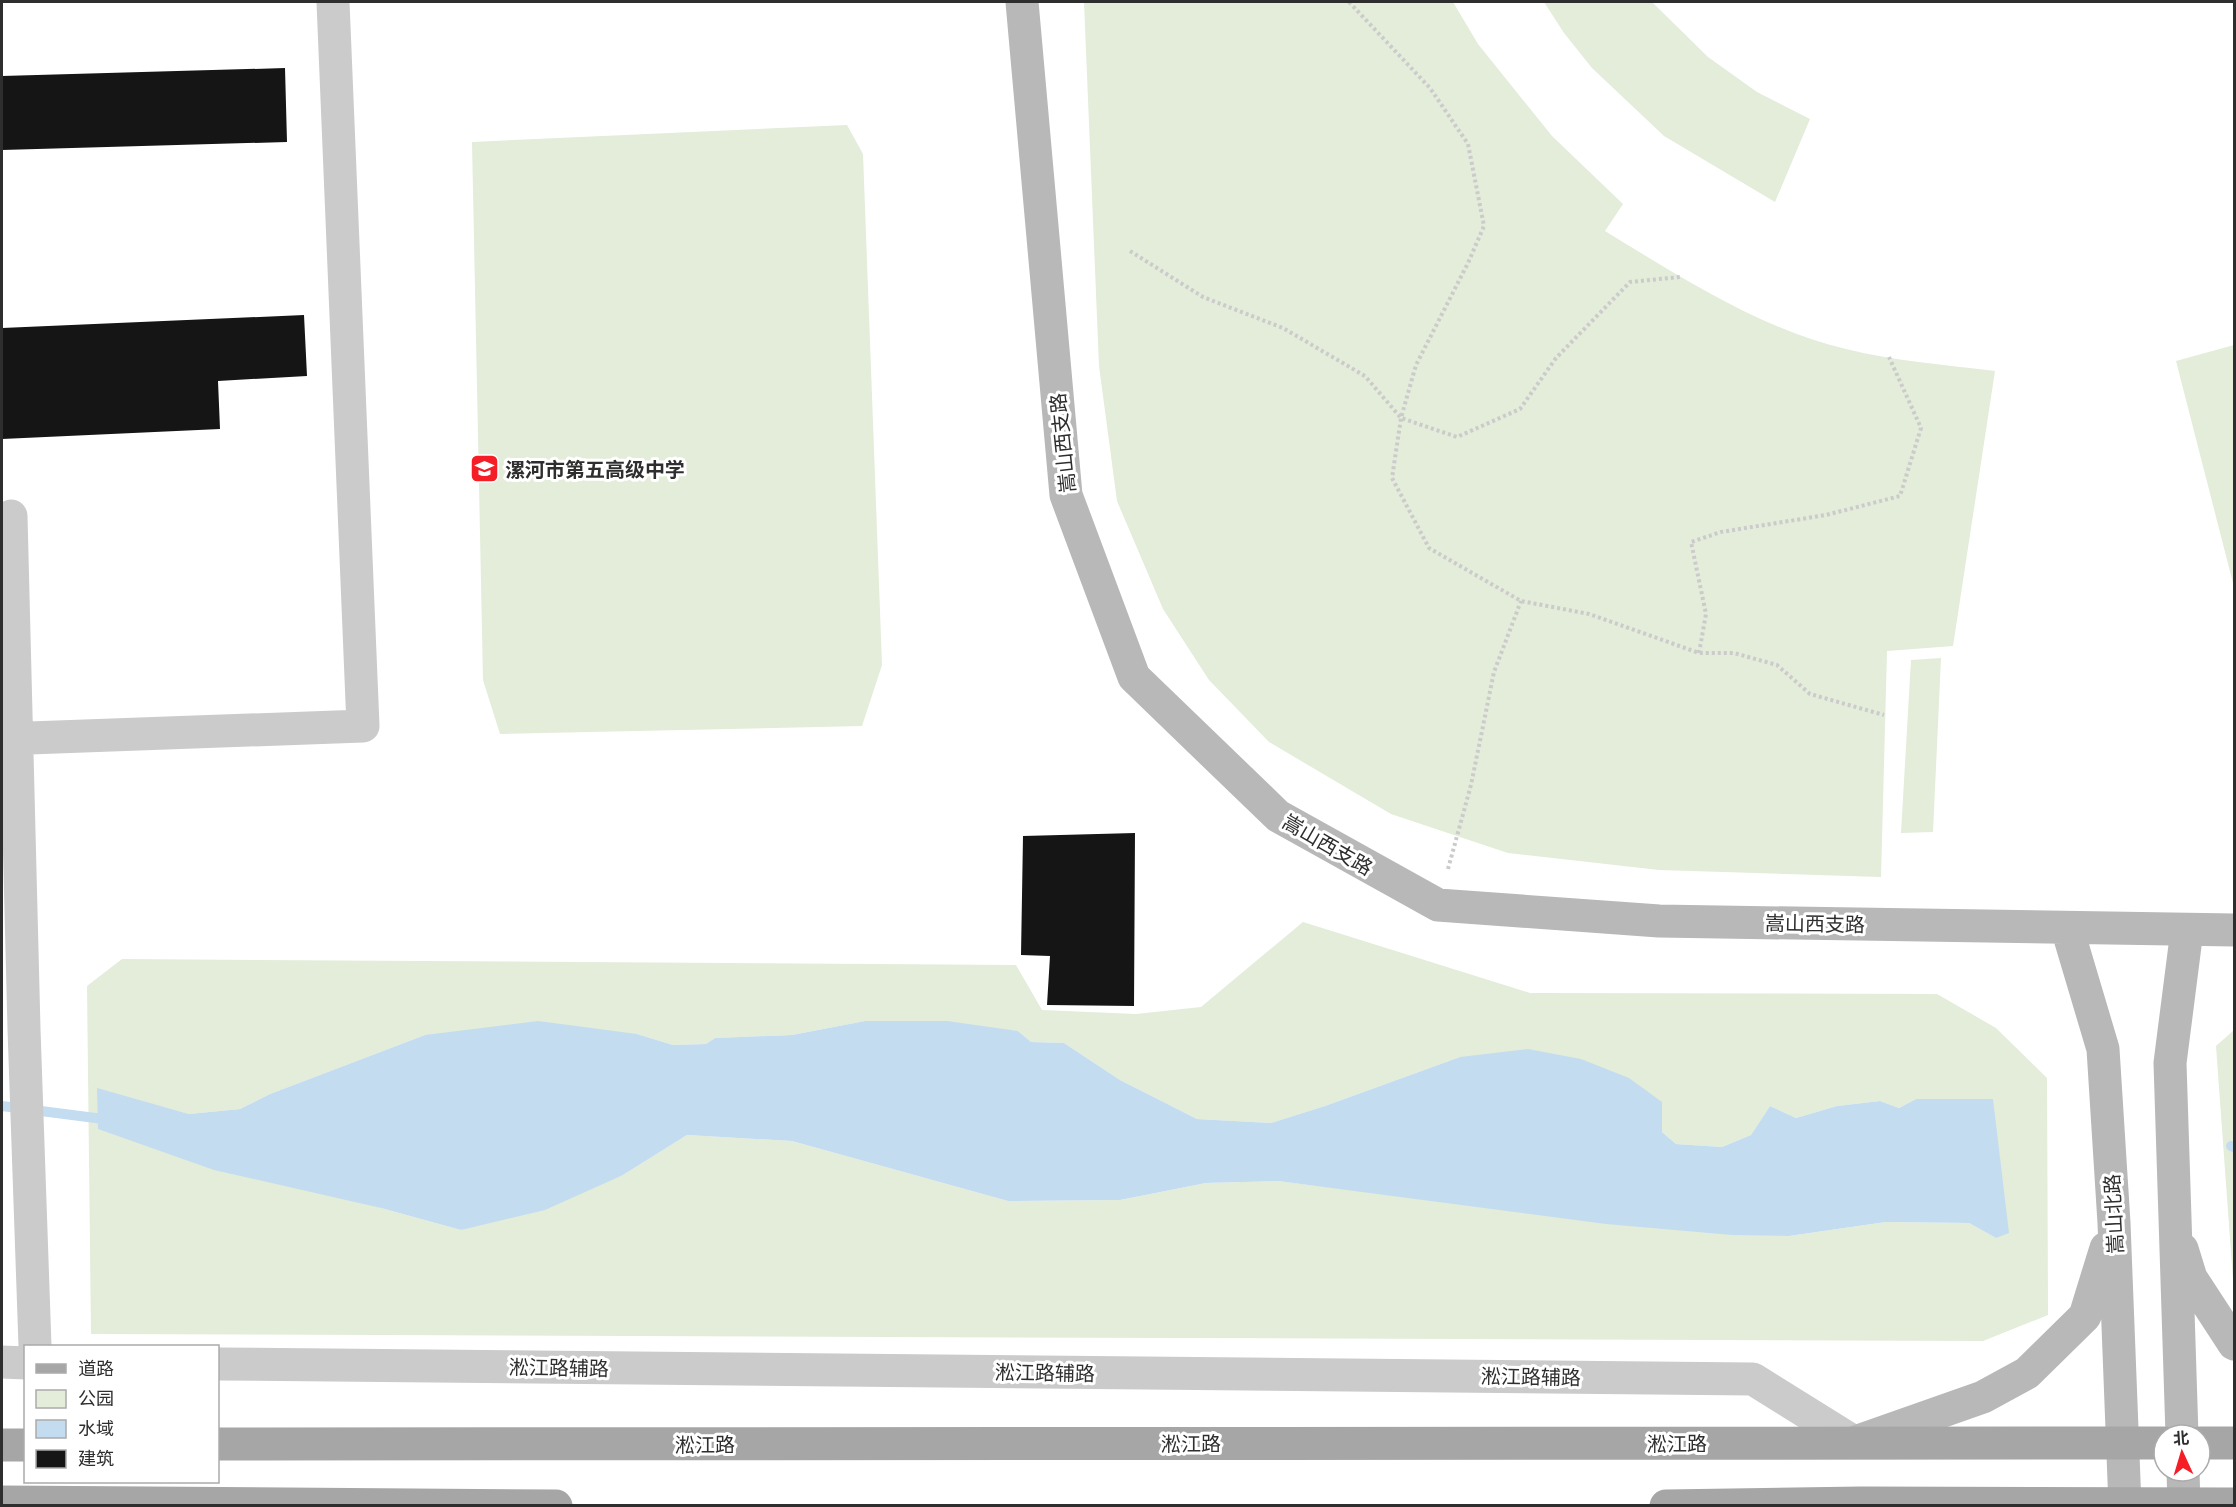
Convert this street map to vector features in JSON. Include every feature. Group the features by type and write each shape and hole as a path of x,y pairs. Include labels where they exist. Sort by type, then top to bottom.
{"main road":[{"name":"嵩山西支路","path":"1022,2 1066,495 1134,676 1278,816 1438,905 1659,921 2235,930"},
{"name":"嵩山北路","path":"2067,928 2103,1048 2114,1223 2125,1505"},
{"path":"2182,1423 2170,1064 2187,930"},
{"path":"2174,1222 2192,1278 2235,1344"},
{"path":"1854,1442 1983,1397 2027,1373 2085,1316 2114,1223"},
{"name":"淞江路","path":"219,1444 2152,1443"},
{"path":"2212,1443 2235,1443"},
{"path":"2,1445 24,1445"},
{"path":"2183,1483 2184,1505"},
{"path":"2,1502 556,1506"},
{"path":"1666,1506 2235,1504"}],"street":[{"path":"9,739 363,726 333,2"},
{"path":"11,516 9,739 24,1029 34,1345"},
{"path":"2,1362 24,1363"},
{"name":"淞江路辅路","path":"219,1364 1753,1379 1854,1442"}],"path":[{"path":"1349,2 1430,88 1468,144 1484,226 1468,263 1416,365 1401,418 1392,478 1428,548 1521,601 1589,614 1698,653 1734,653 1777,665 1810,694 1884,715"},
{"path":"1130,251 1203,297 1283,328 1365,376 1401,418 1457,437 1520,409 1556,358 1630,282 1680,277"},
{"path":"1698,653 1706,614 1691,542 1721,532 1826,514 1900,496 1921,428 1889,357"},
{"path":"1438,905 1471,785 1494,672 1521,601"}],"green space":[{"path":"1084,2 1453,2 1478,44 1552,136 1623,204 1605,231 1662,266 1751,315 1814,340 1883,357 1995,371 1953,646 1887,651 1881,877 1659,870 1508,853 1391,814 1269,742 1209,680 1163,609 1117,501 1099,366"},
{"path":"1544,2 1652,2 1708,57 1757,92 1810,119 1775,202 1664,136 1592,68 1564,33"},
{"path":"847,125 863,154 882,665 862,726 500,734 483,680 472,142"},
{"path":"2234,345 2234,587 2176,361"},
{"path":"1941,658 1933,832 1901,833 1911,660"},
{"path":"1303,922 1530,993 1937,994 1996,1028 2047,1078 2048,1315 1983,1341 91,1334 87,986 122,959 1016,965 1042,1010 1136,1014 1201,1007","holes":["865,1021 1018,1031 1031,1042 1064,1043 1120,1080 1197,1119 1271,1123 1460,1057 1662,1132 1676,1144 1722,1147 1751,1135 1770,1106 1796,1118 1837,1106 1880,1101 1899,1108 1916,1099 1996,1238 1969,1223 1886,1222 1789,1236 1439,1201 1278,1181 1206,1183 1120,1200 1008,1201 792,1141 687,1135 623,1175 461,1230 381,1208 97,1089 189,1114 240,1109 270,1094 425,1035 637,1034 673,1045 706,1044 715,1038 792,1035"]},
{"path":"2234,1030 2234,1281 2216,1046"}],"water":[{"path":"538,1021 637,1034 673,1045 706,1044 715,1038 792,1035 865,1021 947,1021 1018,1031 1031,1042 1064,1043 1120,1080 1197,1119 1271,1123 1460,1057 1528,1049 1581,1059 1629,1078 1662,1102 1662,1132 1676,1144 1722,1147 1751,1135 1770,1106 1796,1118 1837,1106 1880,1101 1899,1108 1916,1099 1993,1099 2009,1233 1996,1238 1969,1223 1886,1222 1789,1236 1732,1235 1606,1224 1278,1181 1206,1183 1120,1200 1008,1201 792,1141 687,1135 623,1175 545,1210 461,1230 381,1208 214,1170 98,1129 97,1088 189,1114 240,1109 270,1094 425,1035"}],"building":[{"path":"285,68 287,142 2,150 2,76"},
{"path":"304,315 307,376 218,381 220,429 2,439 2,328"},
{"path":"1135,833 1134,1006 1047,1005 1050,956 1021,955 1023,836"}],"waterway":[{"path":"2,1106 111,1120"}],"place":[{"name":"漯河市第五高级中学","path":"484,469"}]}
